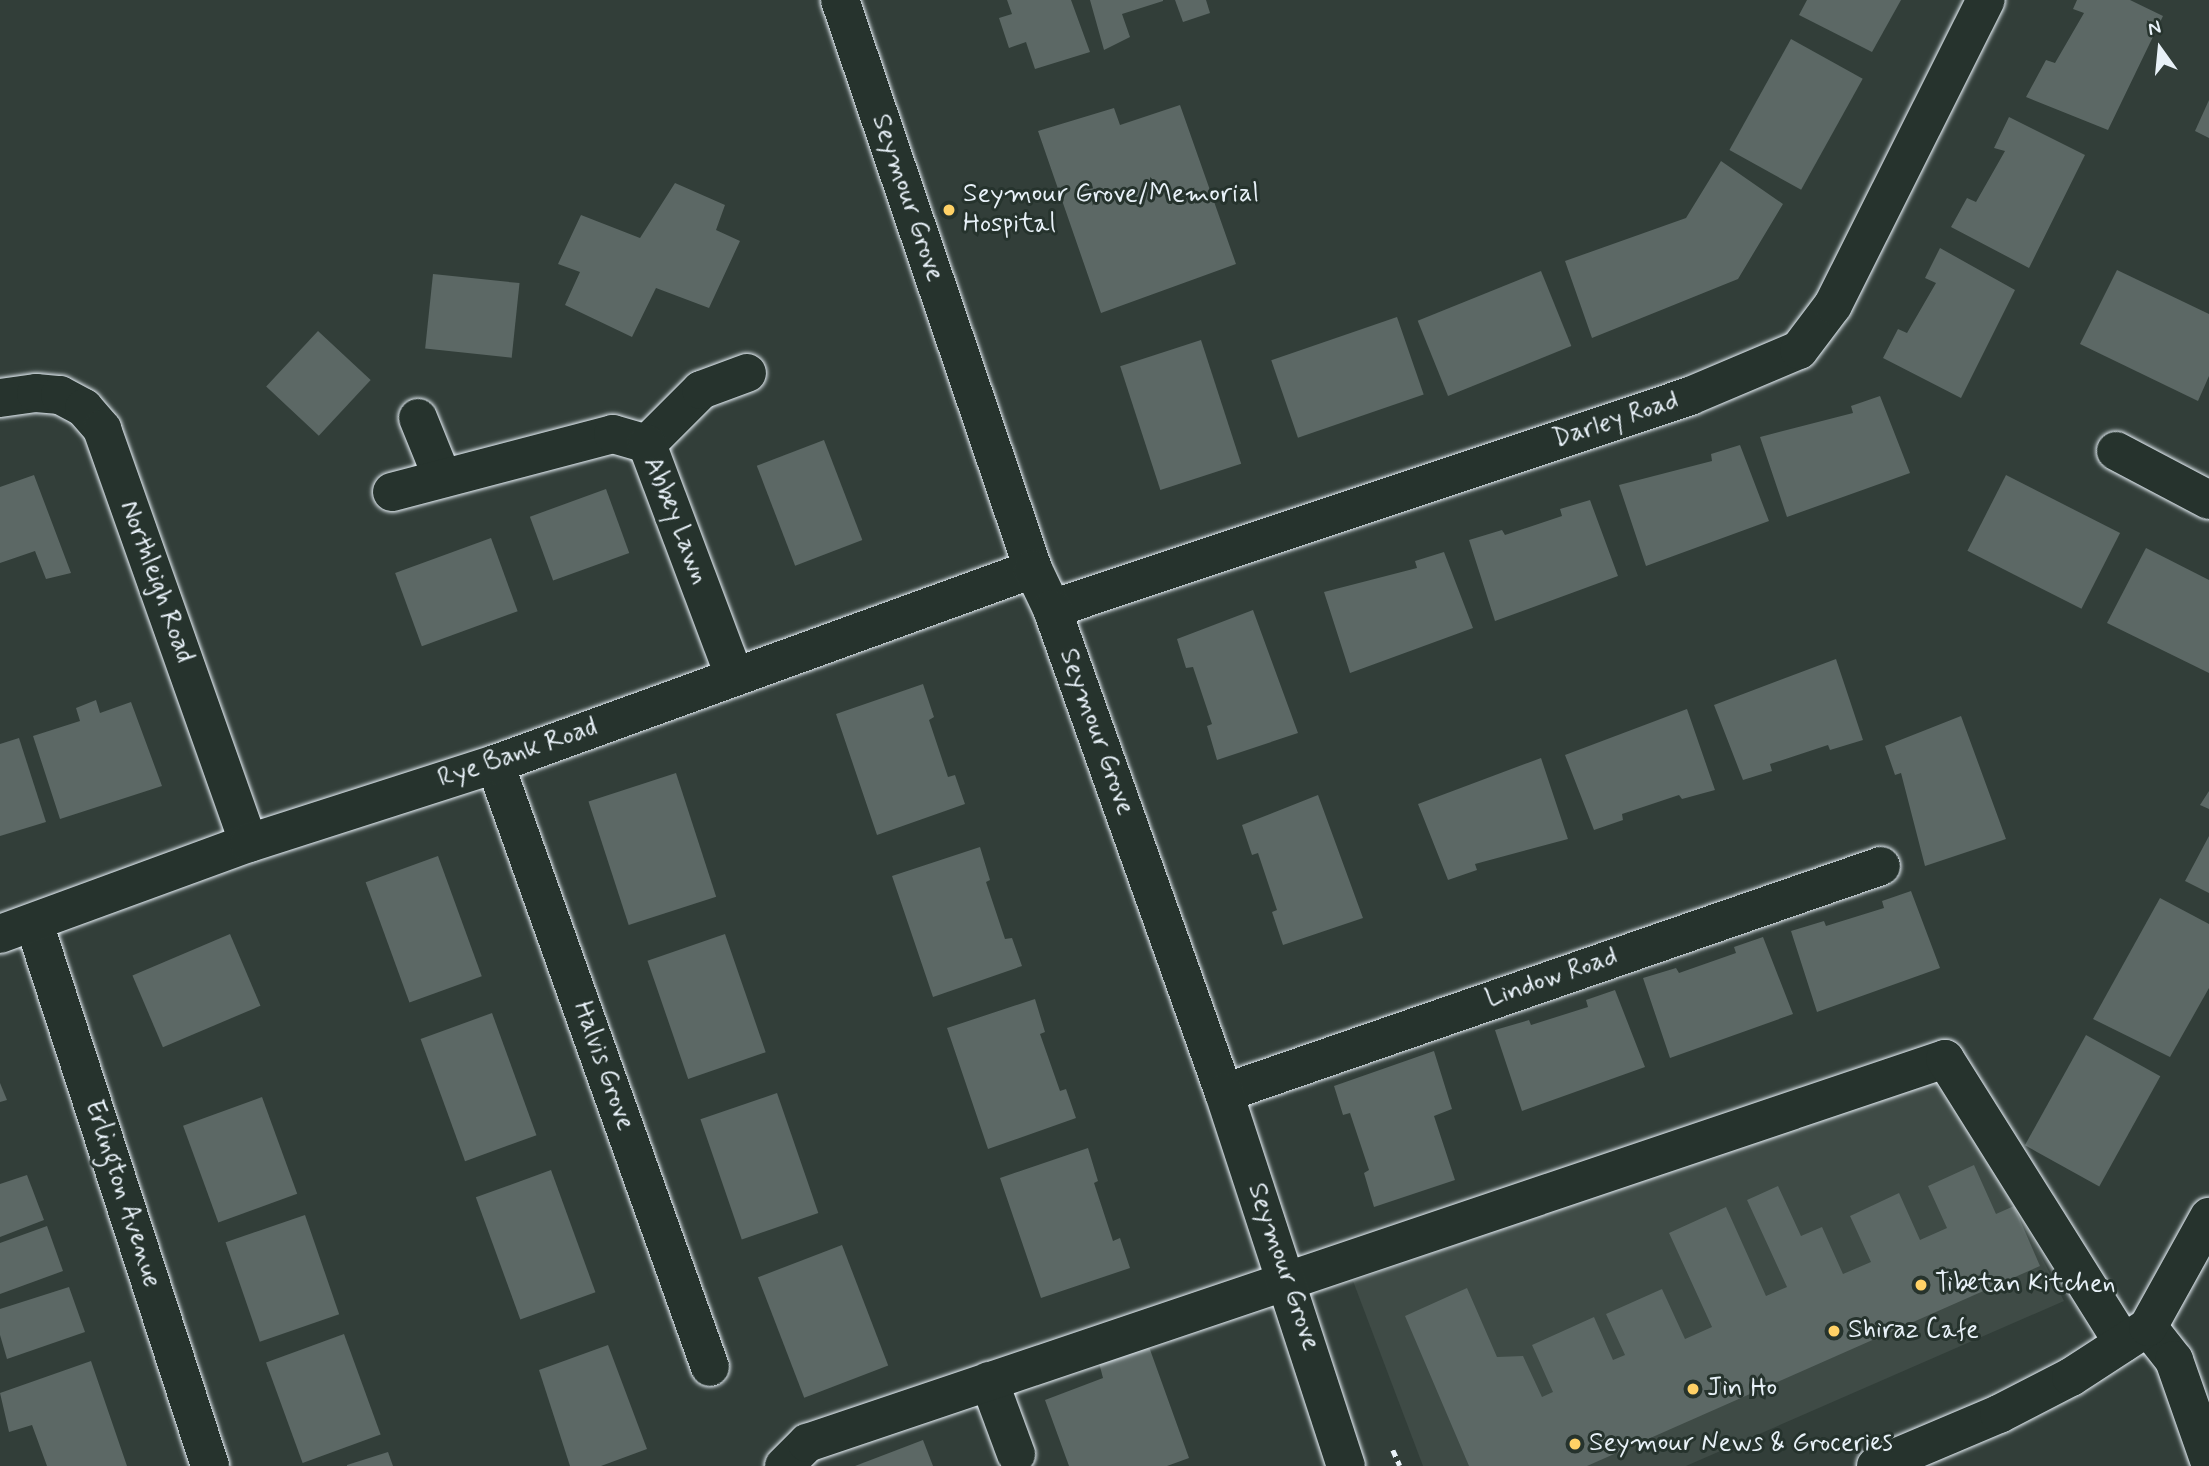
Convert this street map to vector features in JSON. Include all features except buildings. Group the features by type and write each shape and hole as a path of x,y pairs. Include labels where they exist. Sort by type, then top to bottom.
{"street":[{"name":"Seymour Grove","path":"840,0 1033,569 1052,609 1224,1093 1346,1466"},
{"name":"Darley Road","path":"1052,609 1690,396 1799,350 1833,305 1881,216 1986,0"},
{"path":"647,444 701,390 747,373"},
{"name":"Northleigh Road","path":"0,398 36,393 60,395 84,408 102,429 250,843"},
{"path":"418,418 442,477"},
{"name":"Abbey Lawn","path":"392,492 613,435 647,444 734,676"},
{"path":"2116,451 2209,500"},
{"name":"Rye Bank Road","path":"17,928 250,843 495,764 1033,569"},
{"name":"Halvis Grove","path":"495,764 710,1367"},
{"name":"Lindow Road","path":"1224,1093 1881,866"},
{"name":"Erlington Avenue","path":"17,928 210,1466"},
{"path":"785,1466 807,1443 1945,1059 2135,1335 2174,1360 2208,1456"},
{"path":"1876,1466 1999,1414 2071,1377 2135,1335 2209,1217"},
{"path":"989,1381 1016,1454"}],"shaded area":[{"path":"1923,1080 1938,1086 1999,1174 2064,1301 1686,1466 1423,1466 1353,1281"}],"place":[{"name":"Seymour Grove/Memorial Hospital","path":"949,210"},
{"name":"Tibetan Kitchen","path":"1921,1285"},
{"name":"Shiraz Cafe","path":"1834,1331"},
{"name":"Jin Ho","path":"1693,1389"},
{"name":"Seymour News & Groceries","path":"1575,1444"}]}
